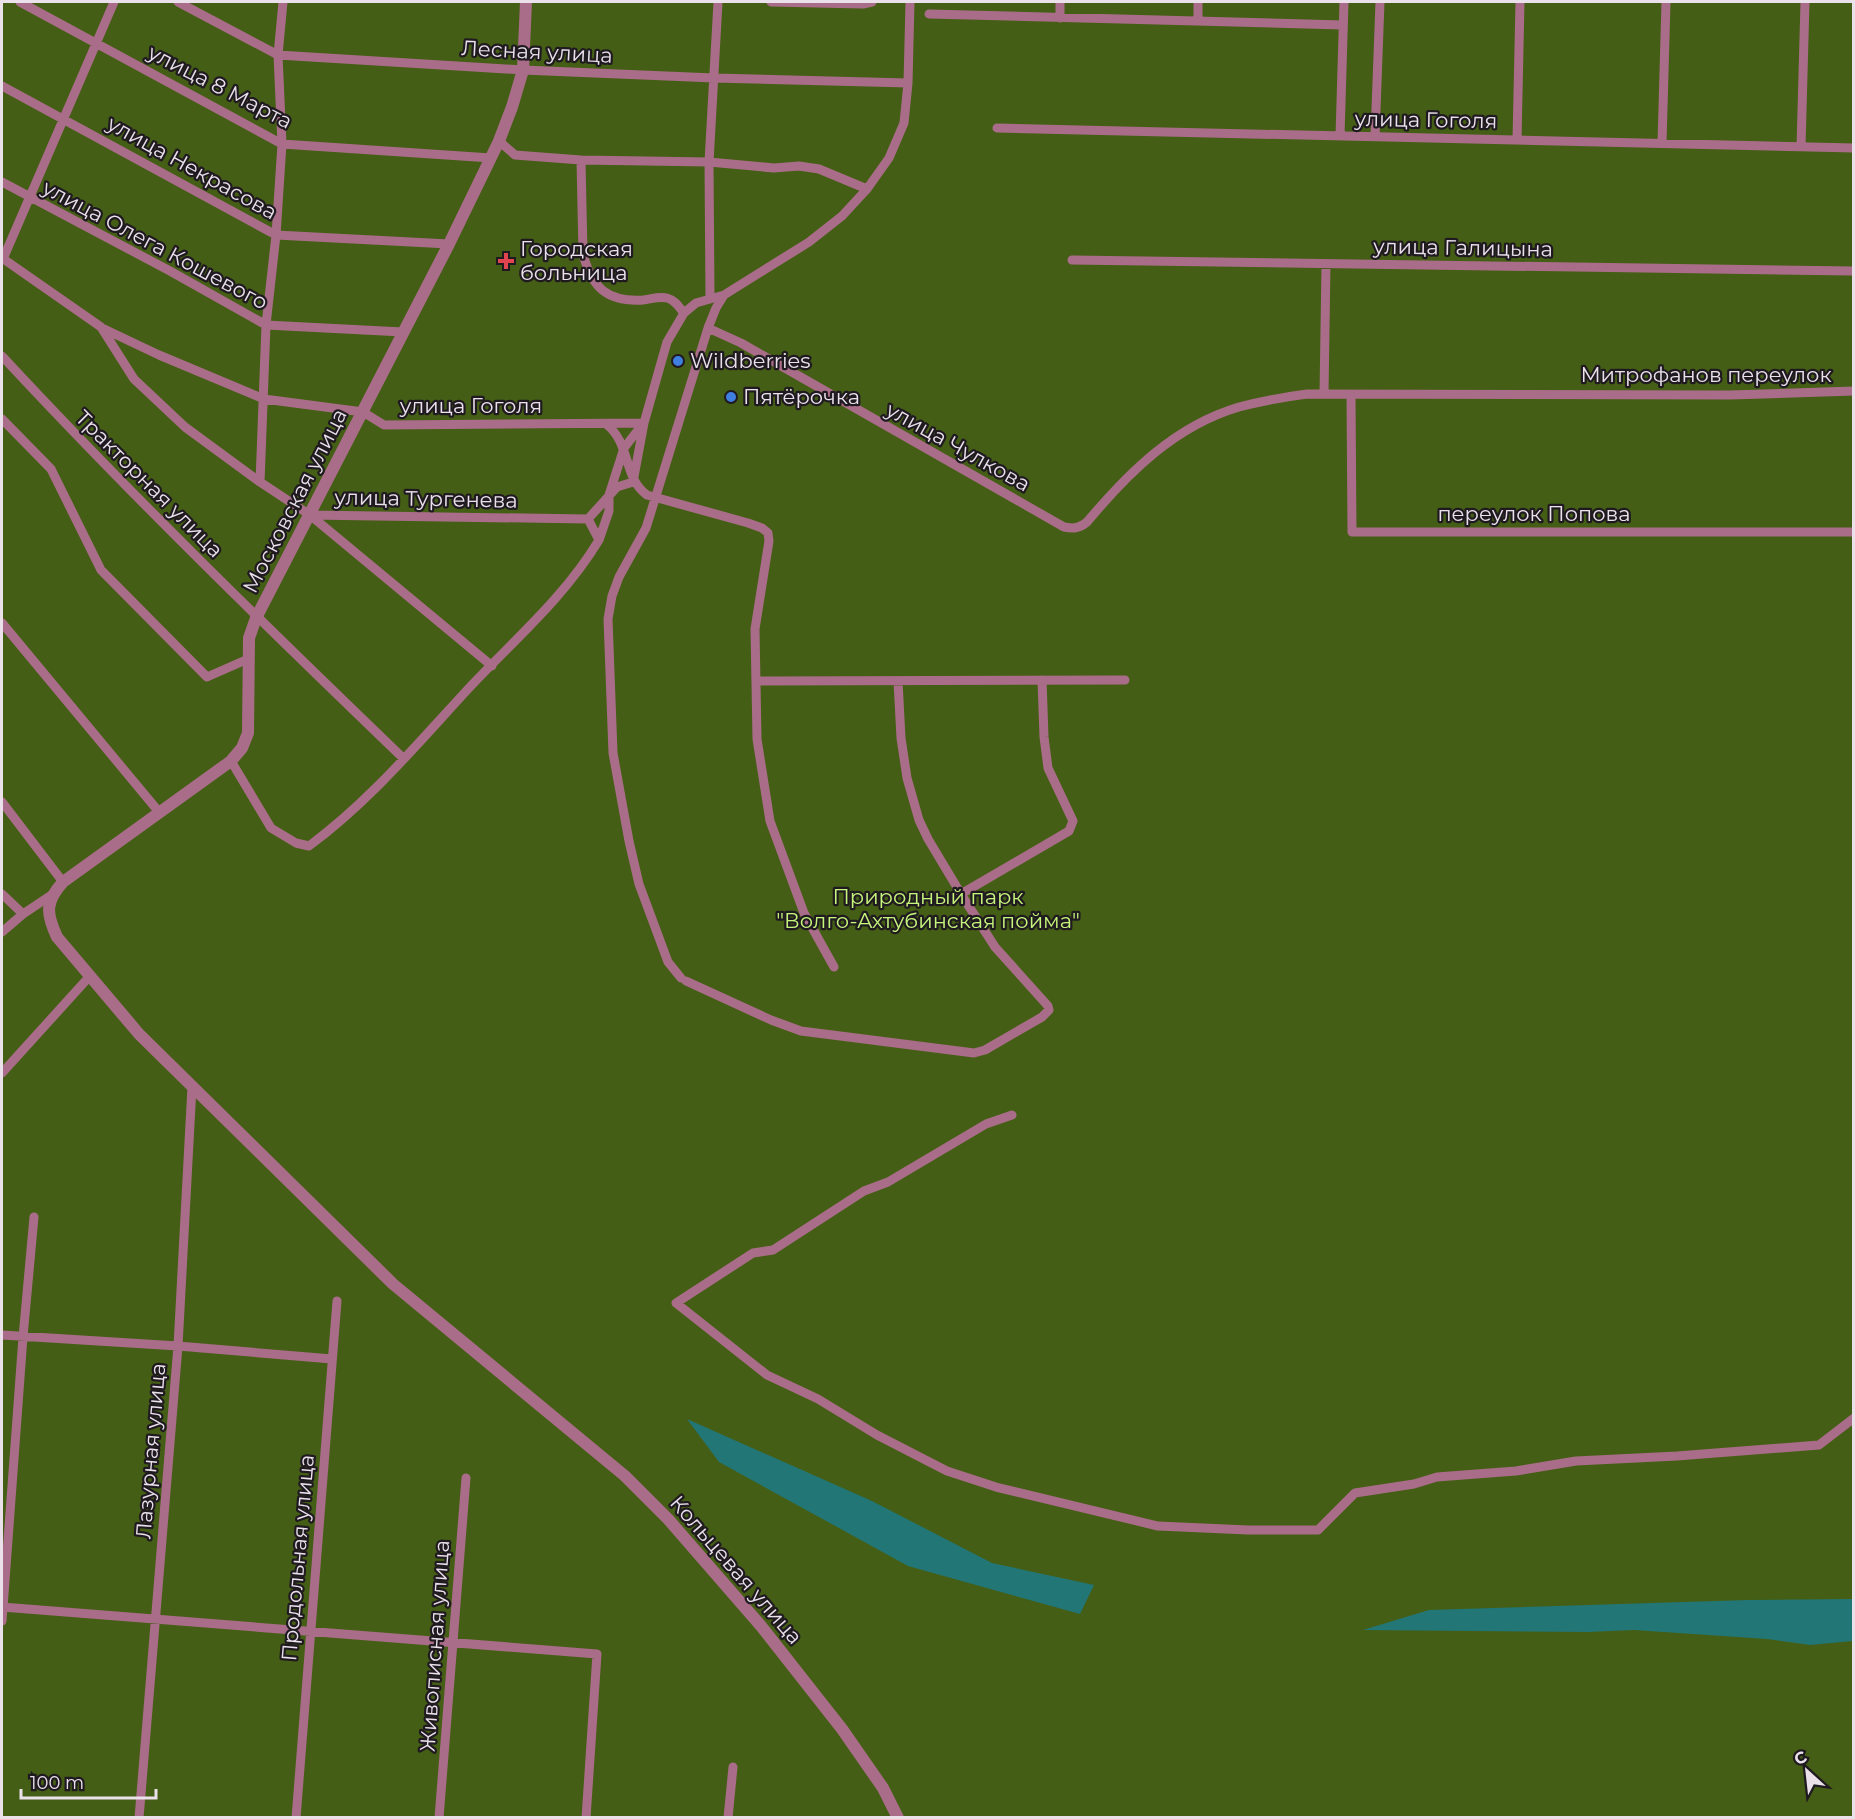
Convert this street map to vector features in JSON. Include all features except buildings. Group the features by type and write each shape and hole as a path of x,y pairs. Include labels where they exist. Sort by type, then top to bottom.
{"street":[{"name":"улица 8 Марта","path":"20,2 282,144 491,158"},
{"path":"2,258 114,2"},
{"name":"Лесная улица","path":"178,2 278,55 523,70 908,83"},
{"path":"260,482 266,325 276,235 282,144 278,55 283,2"},
{"name":"Московская улица","path":"2,932 23,914 53,894 63,882 231,761 242,748 248,733 249,638 256,618 449,244 499,141 523,70 526,2"},
{"path":"710,297 709,162 718,2"},
{"path":"771,2 863,4 872,2"},
{"path":"633,482 644,423 667,342 684,314 696,303 710,297 724,295 809,242 842,216 867,189 890,158 904,123 908,83 910,2"},
{"path":"1060,2 1060,18"},
{"path":"1198,2 1198,21"},
{"path":"1340,136 1344,2"},
{"path":"1375,136 1380,2"},
{"path":"1516,140 1520,2"},
{"path":"1662,143 1666,2"},
{"path":"1801,147 1805,2"},
{"path":"929,14 1343,25"},
{"name":"улица Некрасова","path":"2,86 276,235 449,244"},
{"name":"улица Гоголя","path":"997,128 1854,148"},
{"path":"499,141 515,155 581,160 709,162 774,168 799,166 819,169 867,189"},
{"path":"581,160 583,254 593,282 612,297 627,300 668,298 676,302 684,314"},
{"name":"улица Олега Кошевого","path":"2,182 266,325 404,332"},
{"name":"улица Тургенева","path":"2,258 101,327 134,379 185,426 310,516 588,519"},
{"name":"улица Галицына","path":"1072,260 1853,271"},
{"path":"1324,394 1326,264"},
{"path":"724,295 708,328 646,528 619,577 612,596 608,619 613,753 627,834 639,884 668,962 675,973 684,980 771,1020 801,1031 974,1053 985,1050 1042,1017 1049,1010 1048,1006 995,947 928,839 919,820 907,778 898,681"},
{"name":"улица Гоголя","path":"101,327 159,356 264,399 363,412 384,425 644,423"},
{"name":"улица Чулкова","path":"708,328 741,343 1064,527"},
{"name":"Тракторная улица","path":"2,356 87,449 256,618 404,759"},
{"name":"Митрофанов переулок","path":"1064,527 1073,529 1081,527 1121,482 1149,455 1169,441 1207,419 1268,400 1307,394 1730,395 1854,391"},
{"name":"переулок Попова","path":"1351,395 1352,532 1854,532"},
{"path":"2,419 51,469 101,570 207,677 248,659"},
{"path":"231,761 272,828 296,843 309,846 365,799 572,581 599,540 609,511 609,495 624,448 644,423"},
{"path":"606,424 620,437 633,482 639,490 647,495 748,523 768,533 769,541 755,629 757,739 770,821 804,913 834,967"},
{"path":"599,540 588,519 617,487 633,482"},
{"path":"310,516 492,666"},
{"path":"2,623 159,812"},
{"path":"961,894 1069,831 1073,821 1048,768 1044,737 1042,680"},
{"path":"756,681 1125,680"},
{"path":"2,802 63,882"},
{"path":"2,894 23,914"},
{"name":"Кольцевая улица","path":"53,894 49,908 50,921 57,937 139,1034 393,1284 625,1476 669,1519 761,1626 843,1729 883,1788 898,1818"},
{"path":"2,1073 89,977"},
{"name":"Лазурная улица","path":"139,1818 178,1346 192,1087"},
{"path":"1012,1115 986,1124 888,1182 864,1191 773,1250 753,1253 676,1303 767,1375 818,1399 877,1435 947,1471 996,1487 1158,1526 1318,1530 1355,1493 1414,1484 1437,1477 1516,1472 1576,1461 1819,1445 1854,1418"},
{"path":"2,1621 22,1336 34,1217"},
{"name":"Продольная улица","path":"296,1818 337,1301"},
{"path":"2,1335 332,1359"},
{"name":"Живописная улица","path":"440,1818 466,1478"},
{"path":"2,1607 597,1654 586,1818"},
{"path":"728,1818 734,1767"}],"green space":[{"name":"Природный парк \"Волго-Ахтубинская пойма\"","path":"2,2 1853,2 1853,1817 2,1817"}],"shaded area":[{"path":"687,1419 872,1501 992,1563 1094,1585 1080,1614 908,1566 719,1462"},
{"path":"1853,1599 1853,1641 1810,1645 1767,1639 1634,1630 1588,1632 1363,1630 1429,1610"}],"place":[{"name":"Городская больница","path":"506,261"},
{"name":"Wildberries","path":"678,361"},
{"name":"Пятёрочка","path":"731,397"}]}
